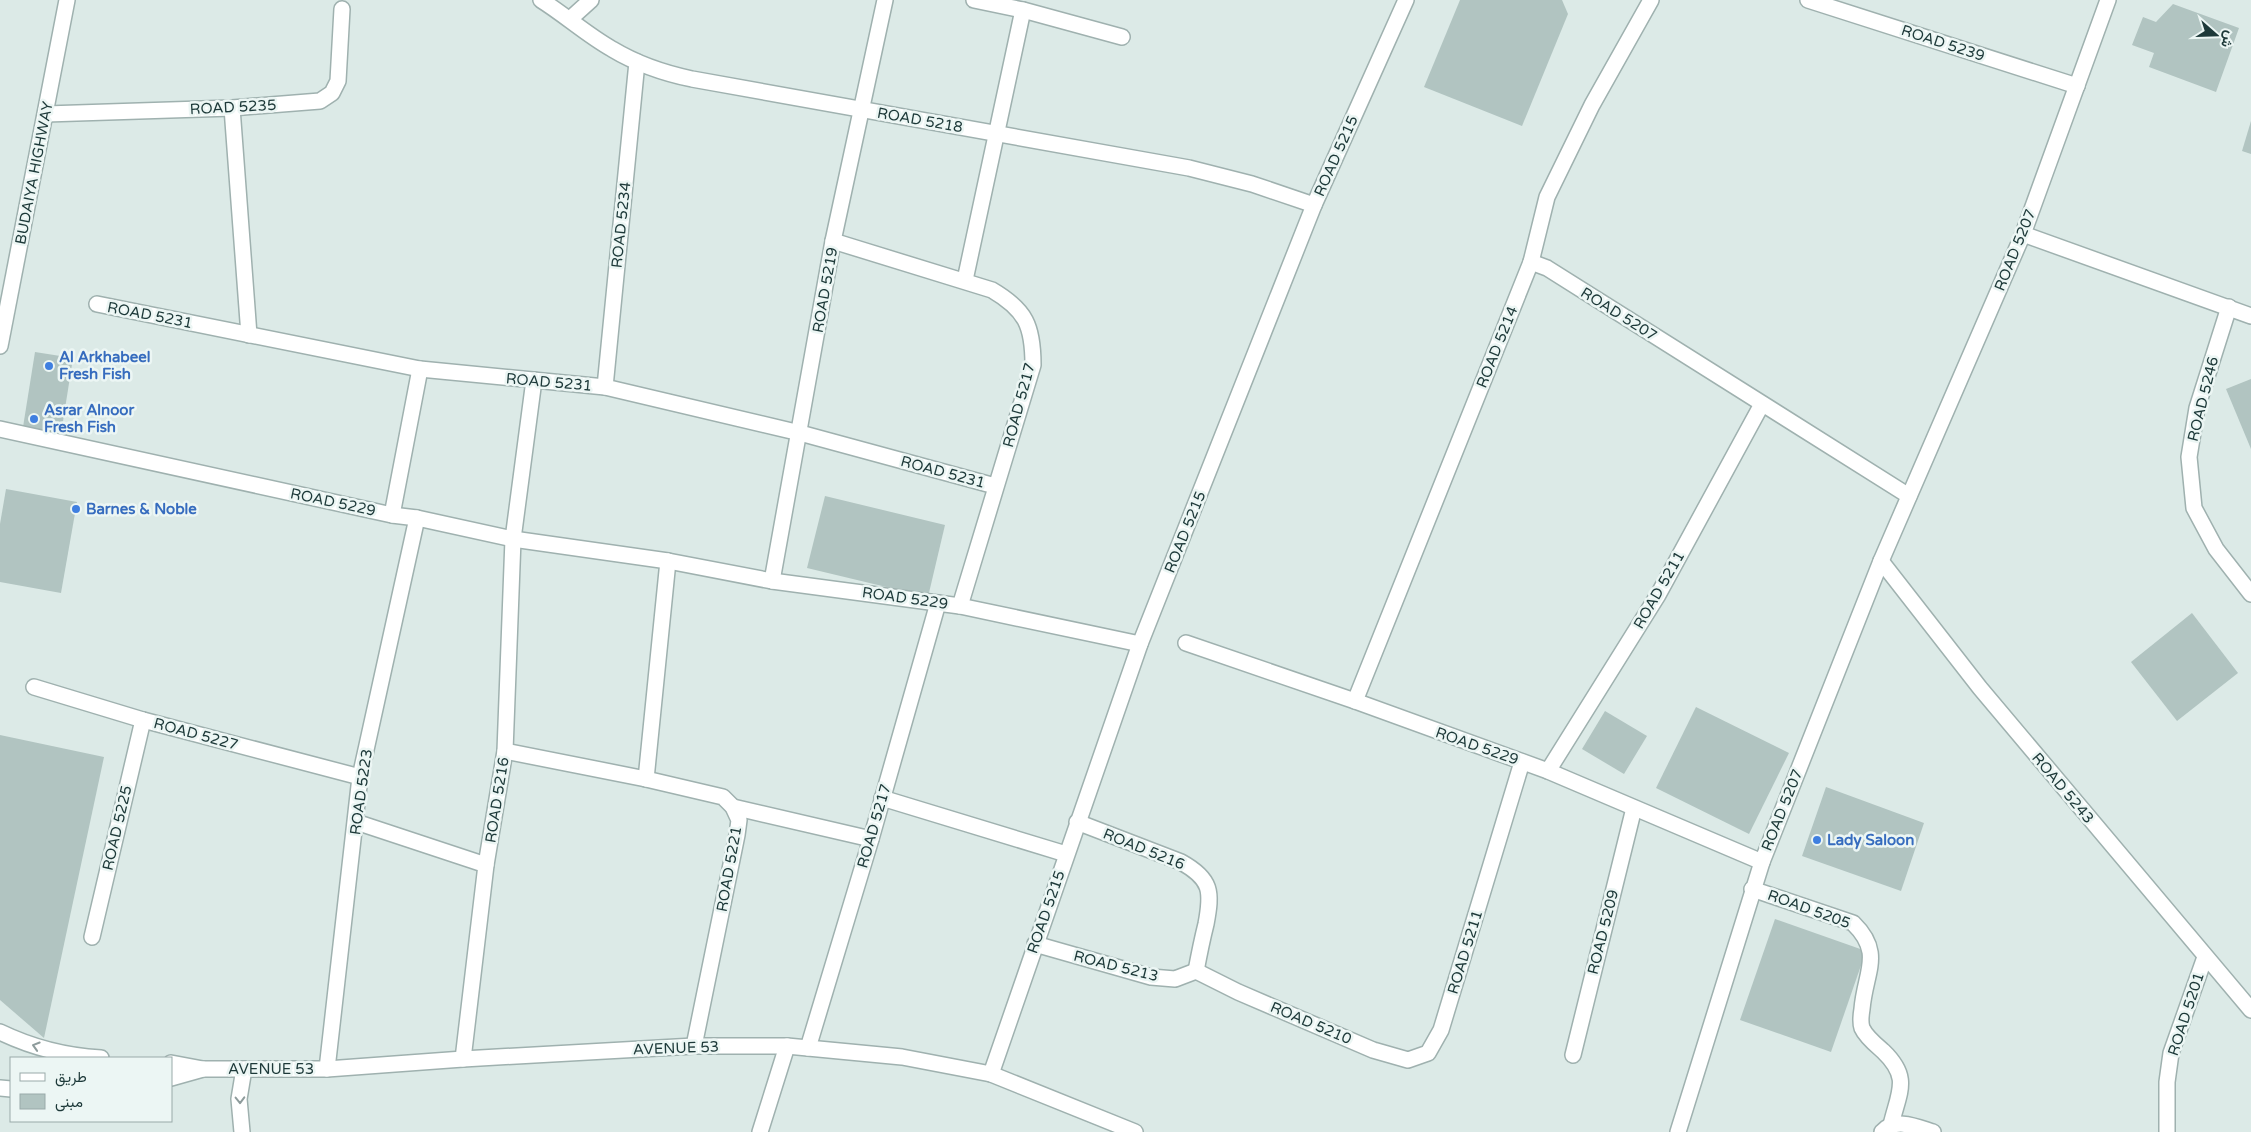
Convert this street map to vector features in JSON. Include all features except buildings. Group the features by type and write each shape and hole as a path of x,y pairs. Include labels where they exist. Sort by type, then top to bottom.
{"street":[{"name":"BUDAIYA HIGHWAY","path":"0,346 67,0"},
{"name":"ROAD 5218","path":"541,0 610,48 664,73 692,80 1189,168 1252,184 1314,205"},
{"path":"570,19 591,0"},
{"name":"ROAD 5219","path":"772,581 833,241 885,0"},
{"path":"974,0 1023,10 1122,37"},
{"name":"ROAD 5215","path":"991,1074 1140,644 1314,205 1406,0"},
{"name":"ROAD 5214","path":"1355,701 1531,262 1547,197 1592,105 1651,0"},
{"name":"ROAD 5239","path":"1808,0 2077,86"},
{"name":"ROAD 5207","path":"1678,1132 1752,889 1762,862 1881,561 2023,234 2108,0"},
{"name":"ROAD 5235","path":"46,114 232,108 320,101 332,93 338,81 342,9"},
{"path":"966,280 1023,10"},
{"name":"ROAD 5234","path":"605,387 637,62"},
{"path":"232,108 249,335"},
{"path":"2023,234 2251,316"},
{"name":"ROAD 5217","path":"833,241 966,280 992,290 1012,302 1026,320 1033,342 1033,365 960,606"},
{"name":"ROAD 5207","path":"1531,262 1547,268 1909,496"},
{"name":"ROAD 5231","path":"97,304 420,369 605,387 800,433 995,486"},
{"name":"ROAD 5246","path":"2228,307 2197,408 2189,458 2194,508 2216,549 2251,594"},
{"path":"392,515 420,369"},
{"name":"ROAD 5216","path":"463,1059 486,865 505,751 513,539 534,380"},
{"name":"ROAD 5211","path":"1548,771 1658,595 1762,404"},
{"name":"ROAD 5229","path":"0,429 392,515 417,518 513,539 668,562 772,581 960,606 1140,644"},
{"name":"ROAD 5223","path":"327,1069 360,777 417,518"},
{"name":"ROAD 5243","path":"1881,561 1980,688 2251,1010"},
{"path":"646,779 668,562"},
{"name":"ROAD 5217","path":"808,1048 871,839 938,603"},
{"name":"ROAD 5229","path":"1186,643 1355,701 1548,771 1762,862"},
{"name":"ROAD 5227","path":"34,687 143,720 360,777"},
{"name":"ROAD 5225","path":"92,937 143,720"},
{"name":"ROAD 5221","path":"505,751 646,779 723,797 734,806 739,820 737,835 694,1046"},
{"name":"ROAD 5211","path":"1428,1053 1441,1030 1522,762"},
{"path":"882,798 1066,854"},
{"path":"734,806 871,839"},
{"name":"ROAD 5209","path":"1573,1055 1634,808"},
{"path":"356,822 486,865"},
{"name":"ROAD 5216","path":"1077,822 1181,862 1195,870 1206,883 1211,898 1196,971"},
{"name":"ROAD 5205","path":"1752,889 1853,923 1864,934 1870,949 1870,965 1862,1004 1862,1028 1871,1040 1898,1067 1901,1078 1886,1128"},
{"name":"ROAD 5213","path":"1035,944 1150,977 1175,979 1196,971"},
{"name":"ROAD 5201","path":"2167,1132 2167,1082 2171,1054 2205,957"},
{"name":"ROAD 5210","path":"1196,971 1238,992 1373,1050 1408,1060 1428,1053"},
{"path":"0,1032 12,1038 60,1052 94,1057"},
{"name":"AVENUE 53","path":"203,1069 327,1069 694,1046 787,1046 902,1057 991,1074 1135,1132"},
{"path":"760,1132 787,1046"},
{"path":"172,1063 203,1069"},
{"path":"172,1078 203,1069"},
{"path":"242,1132 240,1099 244,1069"},
{"path":"1886,1128 1904,1124 1933,1132"}],"place":[{"name":"Al Arkhabeel Fresh Fish","path":"49,366"},
{"name":"Asrar Alnoor Fresh Fish","path":"34,419"},
{"name":"Barnes & Noble","path":"76,509"},
{"name":"Lady Saloon","path":"1817,840"}]}
